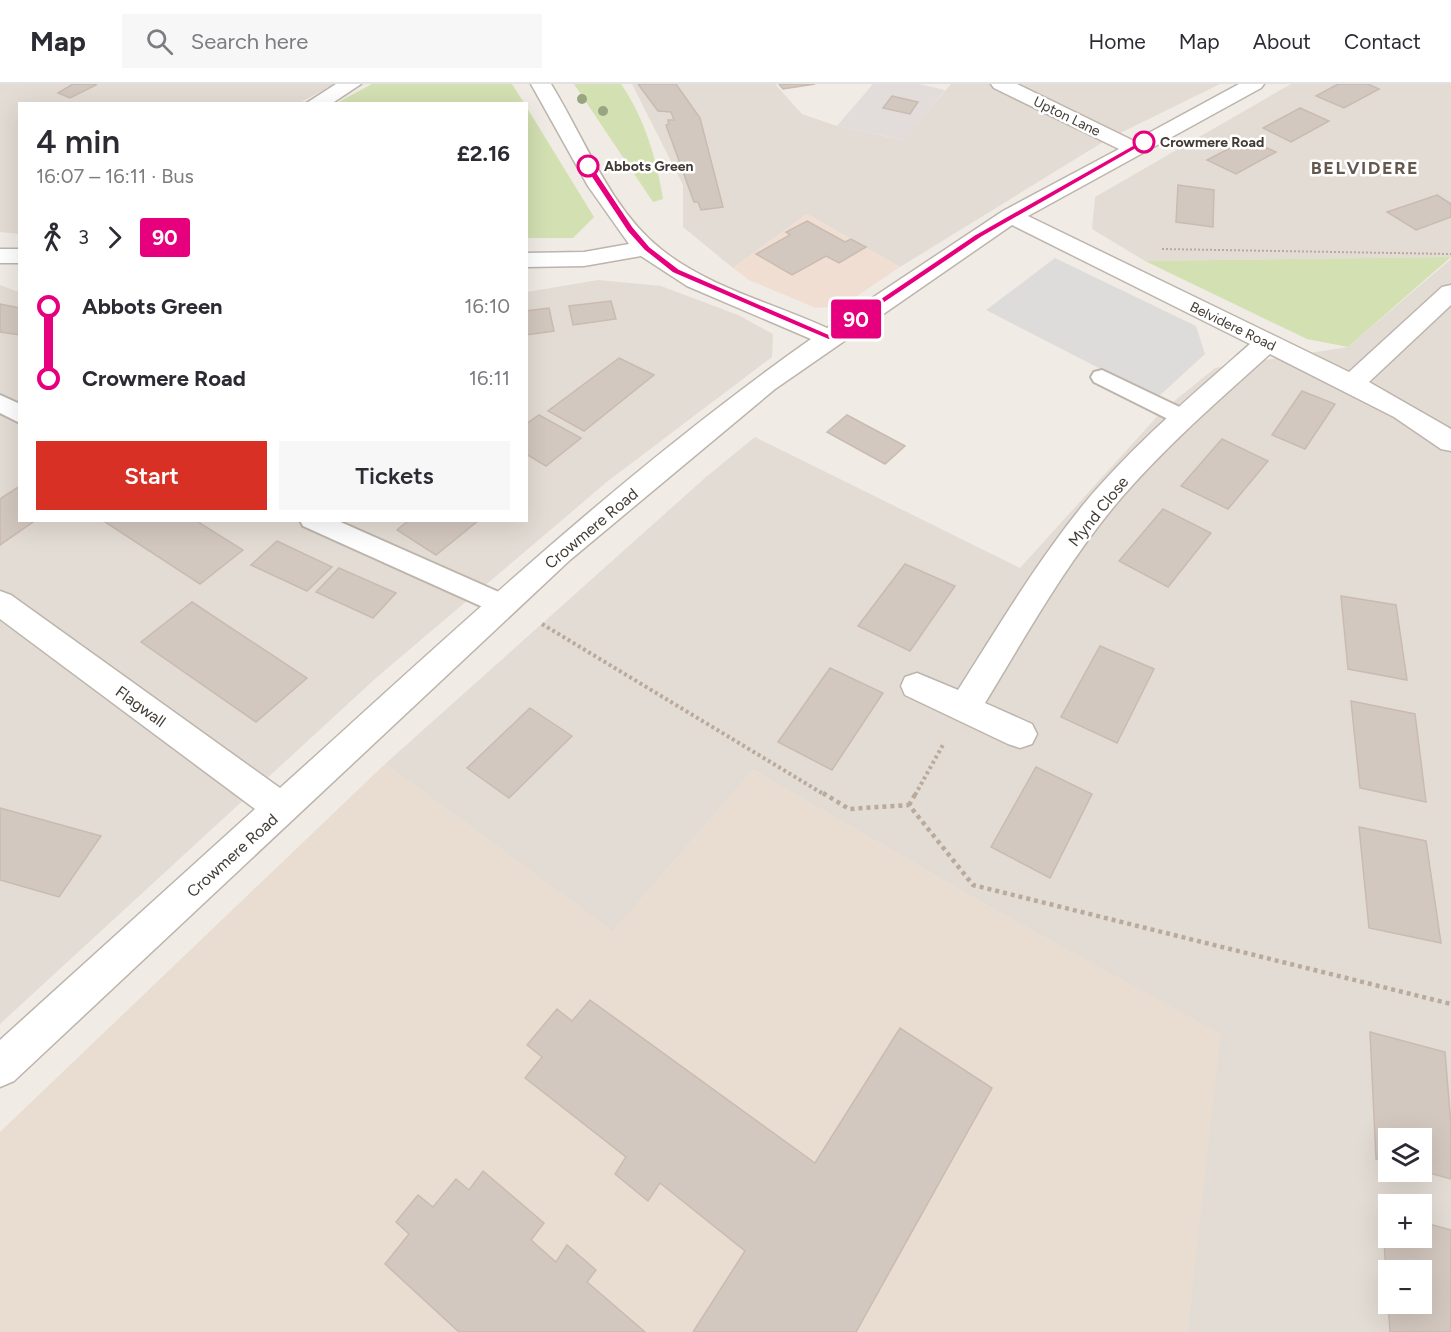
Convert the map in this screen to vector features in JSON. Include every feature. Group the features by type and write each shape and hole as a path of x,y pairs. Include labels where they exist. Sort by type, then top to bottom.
{"street":[{"path":"319,102 351,84"},
{"path":"541,84 615,209 647,248 676,271 829,338"},
{"name":"Upton Lane","path":"1000,84 1133,148"},
{"name":"Crowmere Road","path":"0,1067 560,552 766,383 1011,216 1254,84"},
{"name":"Belvidere Road","path":"1011,216 1352,384 1403,411 1451,442"},
{"path":"528,260 584,259 647,248"},
{"path":"0,256 18,256"},
{"path":"1352,384 1451,292"},
{"name":"Mynd Close","path":"965,708 1050,572 1093,512 1184,418 1266,343"},
{"name":"Flagwall","path":"0,603 282,809"},
{"path":"917,686 1020,734"}],"lane":[{"path":"1102,377 1184,418"},
{"path":"0,403 18,414"},
{"path":"316,522 503,605"}],"path":[{"path":"1102,261 1122,248 1451,254"},
{"path":"503,605 551,628 849,809 909,804"},
{"path":"909,804 965,708"},
{"path":"909,804 973,885 1451,1004"}],"shaded area":[{"path":"0,84 335,84 301,102 18,102 18,234 0,232"},
{"path":"632,84 775,84 802,114 837,126 903,140 951,84 1220,84 1108,139 900,267 807,214 733,268 683,227 683,185"},
{"path":"873,84 919,84 945,90 904,140 837,126"},
{"path":"1291,84 1451,84 1451,257 1145,261 1092,229 1095,197"},
{"path":"807,214 900,267 842,306 816,308 749,280 733,268"},
{"path":"1055,258 1196,326 1205,354 1157,398 986,310"},
{"path":"1451,259 1451,1332 1187,1332 1220,1034 1000,913 753,770 613,932 385,764 706,477 755,437 1020,568 1162,411 1215,368 1348,347"},
{"path":"598,280 661,286 738,315 773,334 772,357 608,481 376,678 0,1024 0,285 18,292 18,522 528,522 528,292"},
{"path":"385,764 613,932 753,770 1000,913 1221,1034 1187,1332 0,1332 0,1132"}],"green space":[{"path":"372,84 512,84 523,102 339,102"},
{"path":"574,84 621,84 643,125 657,169 663,199 653,202"},
{"path":"528,110 594,217 573,238 528,238"},
{"path":"1451,257 1348,347 1307,339 1145,261"}],"building":[{"path":"73,84 96,85 70,98 58,93"},
{"path":"638,84 676,84 700,118 723,207 701,210 698,202 694,202 666,125 669,124 668,120 674,120 671,112 658,111"},
{"path":"779,84 815,84 783,89"},
{"path":"1338,84 1368,84 1379,89 1344,108 1316,96"},
{"path":"892,96 918,102 910,114 883,108"},
{"path":"1300,108 1329,121 1291,142 1263,128"},
{"path":"1247,139 1276,152 1236,174 1207,160"},
{"path":"1178,185 1214,190 1213,227 1176,222"},
{"path":"1437,195 1451,204 1451,217 1416,230 1387,212"},
{"path":"807,221 845,242 851,239 866,247 839,263 826,256 792,275 756,254 790,235 786,232"},
{"path":"611,301 616,319 573,325 569,306"},
{"path":"0,304 18,308 18,335 0,332"},
{"path":"549,308 554,331 528,335 528,311"},
{"path":"619,358 654,375 584,431 548,411"},
{"path":"1302,391 1335,404 1305,449 1272,435"},
{"path":"539,415 581,438 546,466 528,455 528,423"},
{"path":"847,415 905,446 885,464 827,432"},
{"path":"1222,439 1268,461 1228,509 1181,486"},
{"path":"18,487 18,522 33,522 0,545 0,499"},
{"path":"1163,509 1211,533 1168,587 1119,561"},
{"path":"105,522 198,522 243,550 200,584"},
{"path":"407,522 477,522 436,555 397,530"},
{"path":"277,541 332,567 307,591 251,565"},
{"path":"905,564 955,586 910,651 858,626"},
{"path":"339,568 396,593 373,618 316,592"},
{"path":"1341,596 1396,605 1407,680 1348,669"},
{"path":"192,602 307,678 256,722 141,642"},
{"path":"1100,646 1154,669 1117,743 1061,717"},
{"path":"830,668 883,693 832,770 778,742"},
{"path":"1351,701 1415,714 1426,802 1360,788"},
{"path":"530,708 572,736 509,798 467,768"},
{"path":"1036,767 1092,794 1050,878 991,847"},
{"path":"0,808 101,836 59,897 0,880"},
{"path":"1359,827 1426,841 1441,943 1369,928"},
{"path":"590,1000 815,1163 900,1028 992,1088 856,1332 693,1332 745,1251 660,1183 648,1201 615,1174 626,1157 525,1078 542,1057 527,1045 557,1009 572,1021"},
{"path":"1370,1032 1445,1052 1451,1125 1451,1179 1432,1174 1432,1128 1378,1128 1378,1159 1376,1159"},
{"path":"483,1171 544,1223 531,1240 556,1262 567,1245 596,1270 587,1282 645,1332 459,1332 385,1264 409,1234 396,1222 418,1195 433,1207 456,1179 469,1190"},
{"path":"1432,1225 1451,1230 1451,1332 1390,1332 1389,1314 1432,1314 1432,1260 1385,1260 1384,1248 1432,1248"}],"bus line":[{"name":"90","path":"588,166 630,229 647,248 676,271 829,338 1011,216 1144,142"}],"place":[{"name":"Crowmere Road","path":"1144,142"},
{"name":"Abbots Green","path":"588,166"}],"district":[{"name":"BELVIDERE","path":"1365,168"}]}
